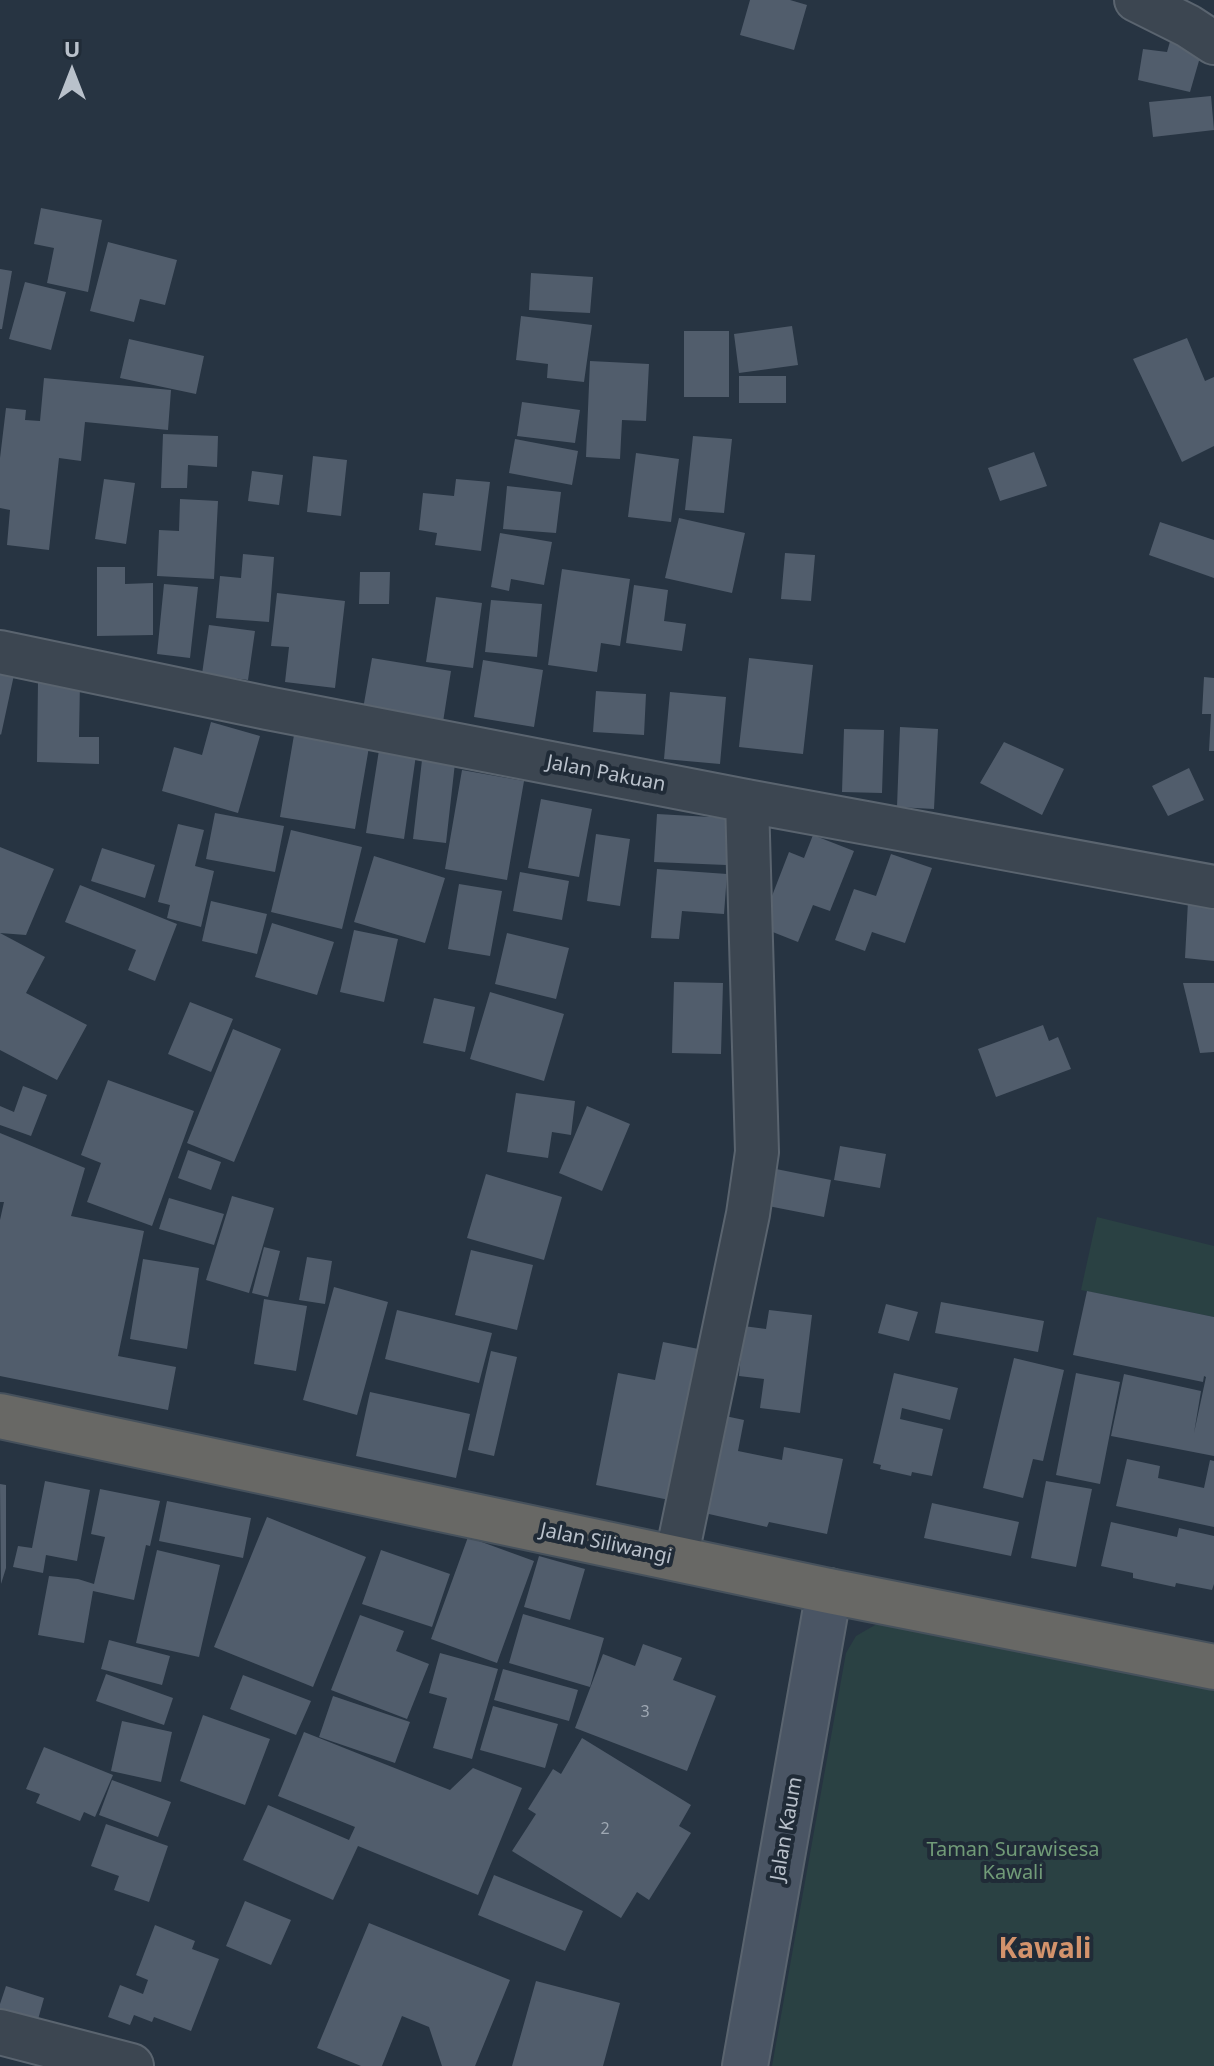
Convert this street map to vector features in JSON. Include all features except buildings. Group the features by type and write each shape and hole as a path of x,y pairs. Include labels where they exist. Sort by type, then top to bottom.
{"highway":[{"name":"Jalan Siliwangi","path":"0,1416 829,1591 1214,1667"}],"main road":[{"name":"Jalan Kaum","path":"745,2066 829,1591"}],"street":[{"path":"1136,0 1214,43"},
{"name":"Jalan Pakuan","path":"0,652 267,708 747,801 1214,887"},
{"path":"676,1559 748,1214 757,1152 747,801"},
{"path":"0,2032 131,2066"}],"green space":[{"path":"1097,1217 1214,1246 1214,1317 1081,1290"},
{"name":"Taman Surawisesa Kawali","path":"882,1621 1214,1687 1214,2066 772,2066 846,1653 856,1636"}],"district":[{"name":"Kawali","path":"1045,1950"}]}
